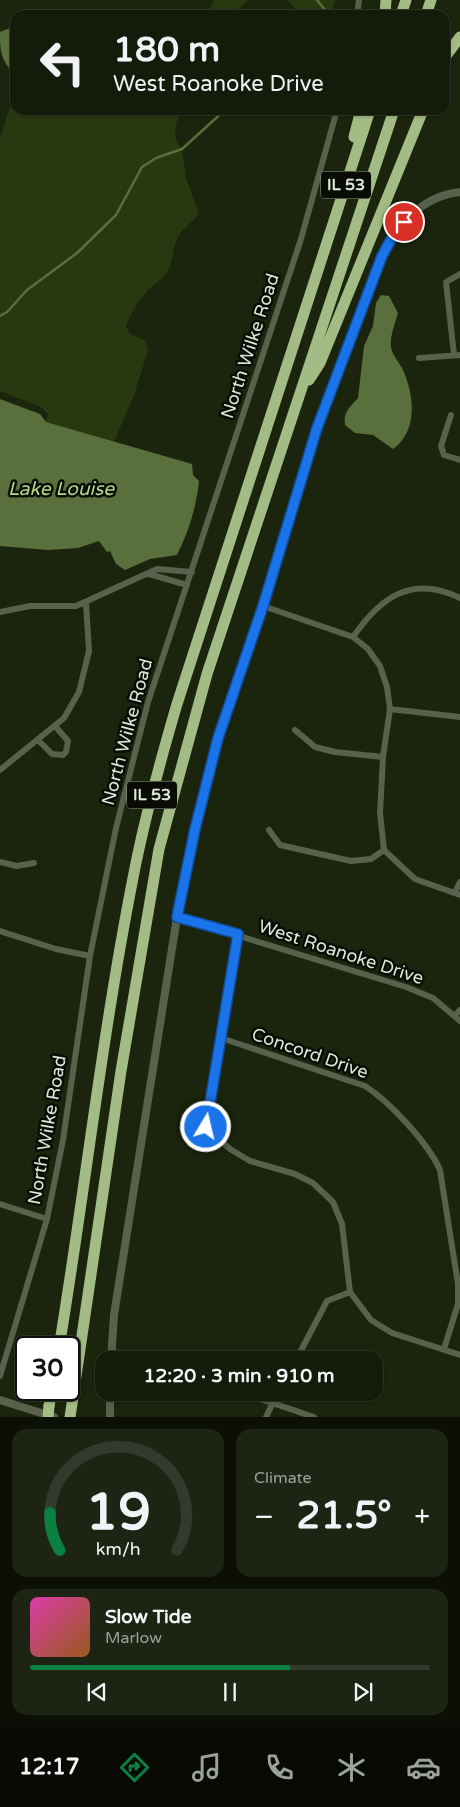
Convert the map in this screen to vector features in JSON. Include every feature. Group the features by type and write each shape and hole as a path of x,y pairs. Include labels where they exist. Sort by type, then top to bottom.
{"highway":[{"path":"450,51 460,37"},
{"path":"321,260 360,115"},
{"name":"IL 53","path":"61,1336 114,988 137,858 154,782 177,704 368,115"},
{"name":"IL 53","path":"70,1415 122,1071 159,849 207,674 392,115"},
{"path":"301,392 320,363 421,115"}],"street":[{"name":"North Wilke Road","path":"0,1376 47,1219 63,1140 90,956 116,828 148,702 311,208 336,115"},
{"path":"112,1351 114,1316 177,917 195,829 218,738 263,606 317,428 382,256 394,234 416,210 431,200 460,192"},
{"path":"419,358 457,355 446,282 460,274"},
{"path":"451,415 441,446 444,454 460,460"},
{"path":"0,612 30,606 76,606 157,569 192,572"},
{"path":"149,574 187,585"},
{"path":"353,637 370,613 389,598 404,592 426,588 460,598"},
{"path":"0,770 64,718 79,692 84,679 89,651 86,602"},
{"path":"263,606 353,637 368,649 380,666 388,687 390,709 383,757 380,813 384,850 415,878 458,893 460,882"},
{"path":"390,709 460,717"},
{"path":"38,740 52,754 63,755 66,752 68,741 55,726"},
{"path":"295,730 315,747 335,752 383,757"},
{"path":"269,830 280,845 351,861 371,859 384,850"},
{"path":"0,862 17,866 34,863"},
{"name":"West Roanoke Drive","path":"177,917 238,934 406,987 433,998 460,1022"},
{"path":"0,930 56,950 90,956"},
{"path":"238,934 206,1127 230,1149 250,1161 295,1174 313,1184 333,1202 342,1224 350,1292 371,1320 392,1333 460,1354"},
{"path":"455,1016 460,1010"},
{"name":"Concord Drive","path":"221,1038 365,1086 380,1095 433,1154 440,1170 458,1284 458,1304 444,1349"},
{"path":"0,1204 47,1219"},
{"path":"301,1351 327,1301 350,1292"},
{"path":"0,1400 54,1417"},
{"path":"110,1401 110,1417"},
{"path":"266,1401 314,1417"},
{"path":"266,1417 272,1403"}],"shaded area":[{"path":"214,0 248,0 237,10 208,10"},
{"path":"287,0 335,0 332,10 296,10"},
{"path":"10,107 10,115 179,115 175,136 178,145 182,149 186,178 199,214 176,241 169,270 141,298 126,326 130,334 145,340 148,351 134,395 114,442 46,422 48,414 41,407 0,391 0,138"}],"water":[{"path":"10,28 10,69 2,56 0,32"},
{"path":"381,295 389,296 398,313 392,334 391,347 406,378 412,411 407,432 393,449 373,435 355,433 345,425 346,413 358,398 364,346 373,326 376,303"},
{"name":"Lake Louise","path":"0,399 40,414 46,422 192,464 193,475 199,481 198,491 191,519 177,555 150,559 125,570 116,564 110,551 107,552 99,541 78,548 48,550 0,546"}],"waterway":[{"path":"317,0 325,10"},
{"path":"0,316 7,312 27,290 77,253 116,215 142,167 156,158 182,149 219,115"}],"route":[{"path":"206,1127 238,934 177,917 195,829 218,738 263,606 317,428 382,256 394,234 404,222"}]}
